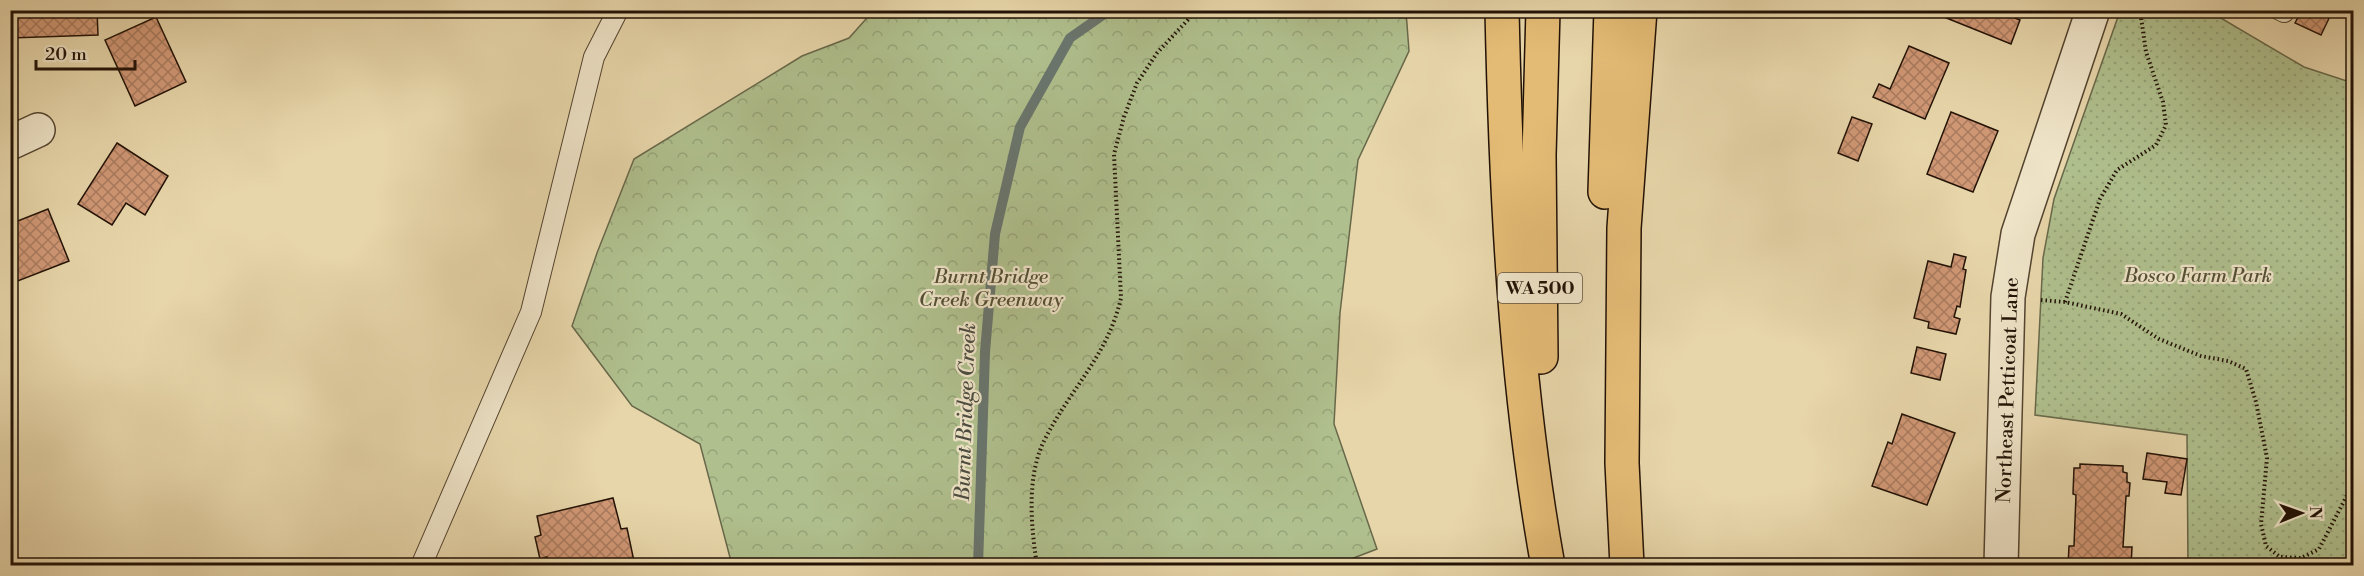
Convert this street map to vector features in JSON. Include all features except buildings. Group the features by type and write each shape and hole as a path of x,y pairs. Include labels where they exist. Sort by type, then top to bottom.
{"highway":[{"path":"1502,10 1515,298 1539,515 1548,566"},
{"name":"WA 500","path":"1543,10 1539,155 1540,345 1551,514 1559,566"},
{"name":"WA 500","path":"1611,10 1604,235 1622,463 1627,566"},
{"path":"1622,463 1624,228 1640,10"}],"street":[{"name":"Northeast Petticoat Lane","path":"2001,566 2008,297 2018,234 2093,10"}],"lane":[{"path":"421,566 531,312 594,57 618,10"}],"path":[{"path":"1037,566 1033,534 1033,486 1044,441 1104,348 1116,320 1121,298 1114,154 1124,117 1137,83 1157,52 1197,10"},
{"path":"2065,302 2100,199 2117,170 2156,145 2166,125 2163,102 2146,52 2140,10"},
{"path":"2008,297 2065,302 2121,314 2159,339 2201,356 2228,361 2246,369 2256,402 2267,458 2261,524 2266,546 2280,557 2301,558 2319,549 2354,482"}],"green space":[{"name":"Burnt Bridge Creek Greenway","path":"874,10 1406,11 1409,51 1358,160 1340,313 1334,424 1377,549 1333,566 732,565 700,444 632,406 572,326 597,253 634,159 802,56 849,38"},
{"name":"Bosco Farm Park","path":"2120,11 2209,11 2304,67 2353,83 2353,565 2188,565 2187,435 2035,415 2043,258 2054,199"}],"waterway":[{"name":"Burnt Bridge Creek","path":"978,566 985,352 995,234 1020,127 1070,38 1110,10"}]}
